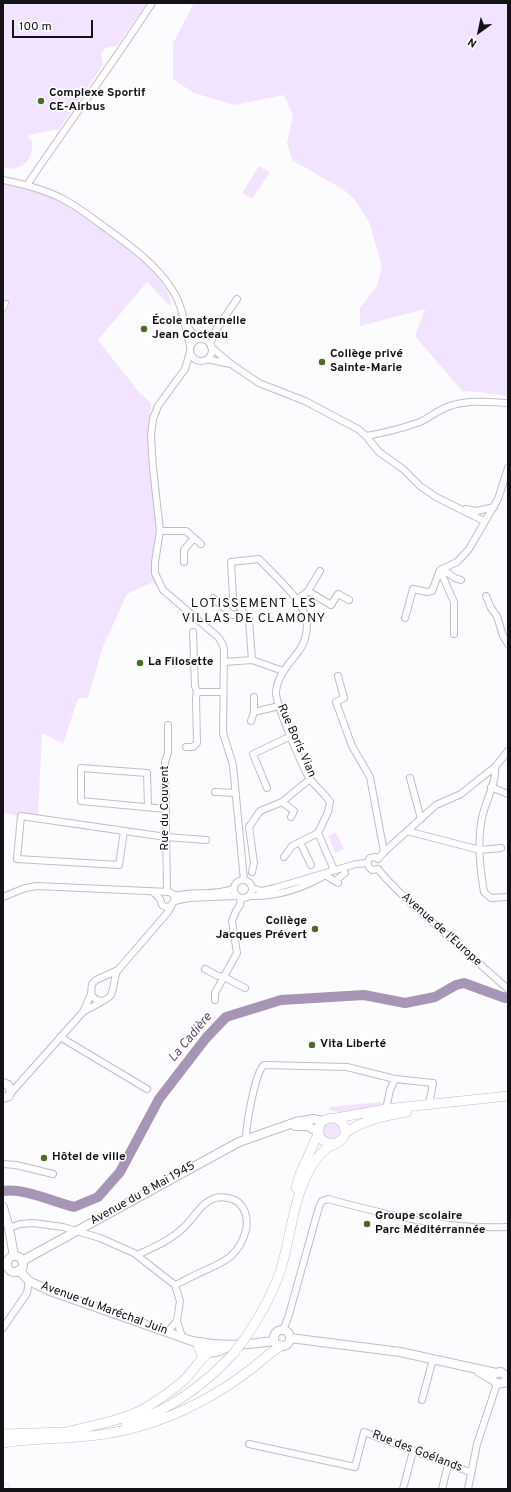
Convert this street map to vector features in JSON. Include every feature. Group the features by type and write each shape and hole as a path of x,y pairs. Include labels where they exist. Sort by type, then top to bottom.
{"main road":[{"path":"5,1098 11,1089 9,1084"},
{"path":"81,1437 136,1421 160,1410 188,1393 211,1376 232,1350 246,1337 262,1311 281,1269 300,1174 318,1133 318,1128 323,1121 327,1118 336,1118 386,1109 508,1096"},
{"path":"287,1240 298,1198 308,1173 320,1155 341,1140 345,1133 364,1122 384,1116 418,1110 508,1102"},
{"path":"336,1118 344,1126 345,1133"},
{"path":"266,1132 306,1120 323,1121"},
{"path":"266,1132 299,1125 308,1126 318,1133 325,1143 336,1143"},
{"name":"Avenue du 8 Mai 1945","path":"22,1261 212,1156 246,1139 266,1132"},
{"path":"3,1207 9,1228 14,1256"},
{"path":"14,1256 18,1257 22,1261 22,1266 19,1270 12,1271 5,1264 9,1258 14,1256"},
{"name":"Avenue du Maréchal Juin","path":"19,1270 29,1281 50,1291 182,1337 195,1343 218,1345 232,1350"},
{"path":"277,1343 275,1333 283,1330 287,1332 290,1338"},
{"path":"3,1443 21,1440 81,1437 145,1425 187,1409 210,1397 233,1382 277,1343 287,1344 290,1338"},
{"path":"290,1338 400,1352 472,1367 501,1379"},
{"path":"195,1343 205,1355"},
{"name":"Avenue du Maréchal Juin","path":"205,1355 277,1343"},
{"path":"67,1432 109,1422 141,1410 167,1394 184,1380 205,1355 218,1345"},
{"path":"3,1434 89,1430 136,1421"}],"street":[{"path":"27,185 115,59 152,3"},
{"path":"3,180 27,185 49,193 74,205 135,251 159,273 174,291 184,322 190,349 193,358 196,360"},
{"path":"206,342 237,299"},
{"path":"3,309 6,303"},
{"path":"184,322 189,330 206,342 231,364 259,383 315,406 350,425 366,436 379,452 403,469 420,486 436,497 484,521"},
{"path":"185,368 190,349 194,341 206,342"},
{"path":"206,342 211,354 207,359"},
{"path":"231,364 207,359 200,361 196,360 185,368 158,406 153,419 151,436 160,531 154,562 155,573 163,590 218,637 222,643 224,662 223,733 234,765 244,880"},
{"path":"366,436 378,434 421,421 441,409 452,405 467,402 508,403"},
{"path":"405,618 414,589 426,592 432,591 438,572 451,566 463,557 471,546 484,521 494,507 508,468"},
{"path":"460,508 477,511 494,507"},
{"path":"160,531 186,531 201,544"},
{"path":"184,562 184,550 194,538"},
{"name":"Rue Boris Vian","path":"244,613 233,598 230,562 259,559 297,600 305,613 307,633 301,648 283,671 276,692 278,706 310,778 330,802 328,812 318,833"},
{"path":"442,569 455,578 461,580"},
{"path":"442,569 442,577 454,602 454,634"},
{"path":"297,600 308,591 320,571"},
{"path":"308,591 331,605 338,594 349,600"},
{"path":"486,596 491,608 497,616 503,636 508,644"},
{"path":"213,598 232,615 244,613 249,620 252,660"},
{"path":"186,747 193,747 197,743 197,692 195,686 193,632"},
{"path":"224,662 252,660 283,671"},
{"path":"338,676 344,698 336,702 352,746 370,778 384,852"},
{"path":"197,692 223,692"},
{"path":"251,721 254,712 254,697"},
{"path":"254,712 278,706"},
{"name":"Rue du Couvent","path":"166,892 165,762 168,753 168,725"},
{"path":"267,788 253,754 291,736"},
{"path":"378,859 436,805 461,794 495,767 508,751"},
{"path":"495,767 496,774 482,818 480,850 484,892 491,898 508,897"},
{"path":"148,807 147,773 81,768 81,801 166,809"},
{"path":"483,776 490,783 491,787 508,794"},
{"path":"252,872 254,863 249,827 260,811 282,802 310,778"},
{"path":"410,778 421,819"},
{"path":"214,792 236,793"},
{"path":"282,802 294,811 291,817"},
{"path":"124,831 119,865 17,859 21,816 166,837 206,840"},
{"path":"407,831 480,850 501,848"},
{"path":"284,858 292,846 318,833 334,870"},
{"path":"300,842 311,865"},
{"path":"367,863 372,857 378,859"},
{"path":"367,863 370,869 378,869 380,864 378,859"},
{"path":"325,875 337,882 345,872 356,864 367,863"},
{"name":"Avenue de l'Europe","path":"378,869 403,896 460,948 508,988"},
{"path":"152,892 160,899 161,903 188,898 263,896 277,894 305,885 334,870"},
{"path":"234,889 236,883 241,880 249,883 252,888 262,891 334,870 345,872"},
{"path":"3,897 25,888 37,886 171,893 171,902 162,919 118,970 108,999 101,1001 83,1012 60,1037 9,1084"},
{"path":"249,896 252,888"},
{"path":"215,1000 215,993 237,954 238,947 232,921 240,905 239,897 234,889"},
{"path":"171,902 186,893 225,892 234,889"},
{"path":"160,899 161,895 166,892"},
{"path":"205,969 245,988"},
{"path":"83,1012 91,994 90,990 92,984 118,970"},
{"path":"99,980 108,982 112,990"},
{"path":"91,994 95,999 101,1001"},
{"path":"60,1037 147,1089"},
{"path":"246,1139 246,1130 257,1078 260,1068 264,1065 347,1067 395,1079 433,1083 429,1104"},
{"path":"386,1109 390,1090 395,1079"},
{"path":"3,1164 16,1165 54,1174"},
{"path":"136,1255 169,1238 182,1229 205,1203 215,1198 227,1198 239,1203 246,1213 248,1222 244,1236 229,1259 175,1285"},
{"path":"283,1330 288,1318 319,1207 322,1201 328,1199 424,1222 481,1228 508,1227"},
{"path":"9,1228 20,1224 33,1223 77,1231 100,1238 136,1255 175,1285 180,1301 178,1321 182,1337"},
{"path":"3,1328 27,1293 29,1281"},
{"path":"166,1332 178,1321"},
{"path":"422,1400 433,1359"},
{"path":"467,1488 481,1430 501,1379"},
{"name":"Rue des Goélands","path":"249,1444 354,1467 364,1432 448,1465 470,1472"},
{"path":"403,1489 413,1451"},
{"path":"442,1489 448,1465"},
{"path":"3,1487 7,1489"}],"shaded area":[{"name":"Complexe Sportif CE-Airbus","path":"3,3 144,3 145,6 117,46 105,48 101,54 103,65 59,129 29,135 32,145 30,157 22,166 10,169 3,168"},
{"path":"194,3 508,3 508,396 462,391 415,336 425,309 360,326 360,308 377,286 382,266 369,222 355,200 344,190 292,160 287,143 293,115 284,95 234,105 194,93 173,79 173,43"},
{"path":"259,166 270,172 252,199 242,193"},
{"path":"3,184 45,194 89,218 117,239 155,272 154,273 163,284 170,297 170,306 147,282 98,340 142,396 143,395 151,404 148,438 157,527 151,570 157,587 153,582 127,594 102,649 88,698 78,698 63,744 42,733 38,816 19,813 18,816 3,813"},
{"path":"336,832 344,849 335,853 328,836"},
{"path":"379,1102 382,1103 382,1106 342,1113 329,1110 330,1107"},
{"path":"328,1121 339,1124 340,1133 337,1138 331,1139 323,1136 322,1127"}],"waterway":[{"name":"La Cadière","path":"3,1191 30,1193 74,1207 98,1197 120,1172 159,1099 206,1038 226,1017 281,1000 364,995 405,1003 435,997 456,985 464,983 505,998 508,996"}],"place":[{"name":"Complexe Sportif CE-Airbus","path":"41,101"},
{"name":"École maternelle Jean Cocteau","path":"144,329"},
{"name":"Collège privé Sainte-Marie","path":"322,362"},
{"name":"La Filosette","path":"140,663"},
{"name":"Collège Jacques Prévert","path":"315,929"},
{"name":"Vita Liberté","path":"312,1045"},
{"name":"Hôtel de ville","path":"44,1158"},
{"name":"Groupe scolaire Parc Méditérrannée","path":"367,1224"}],"district":[{"name":"LOTISSEMENT LES VILLAS DE CLAMONY","path":"254,612"}]}
